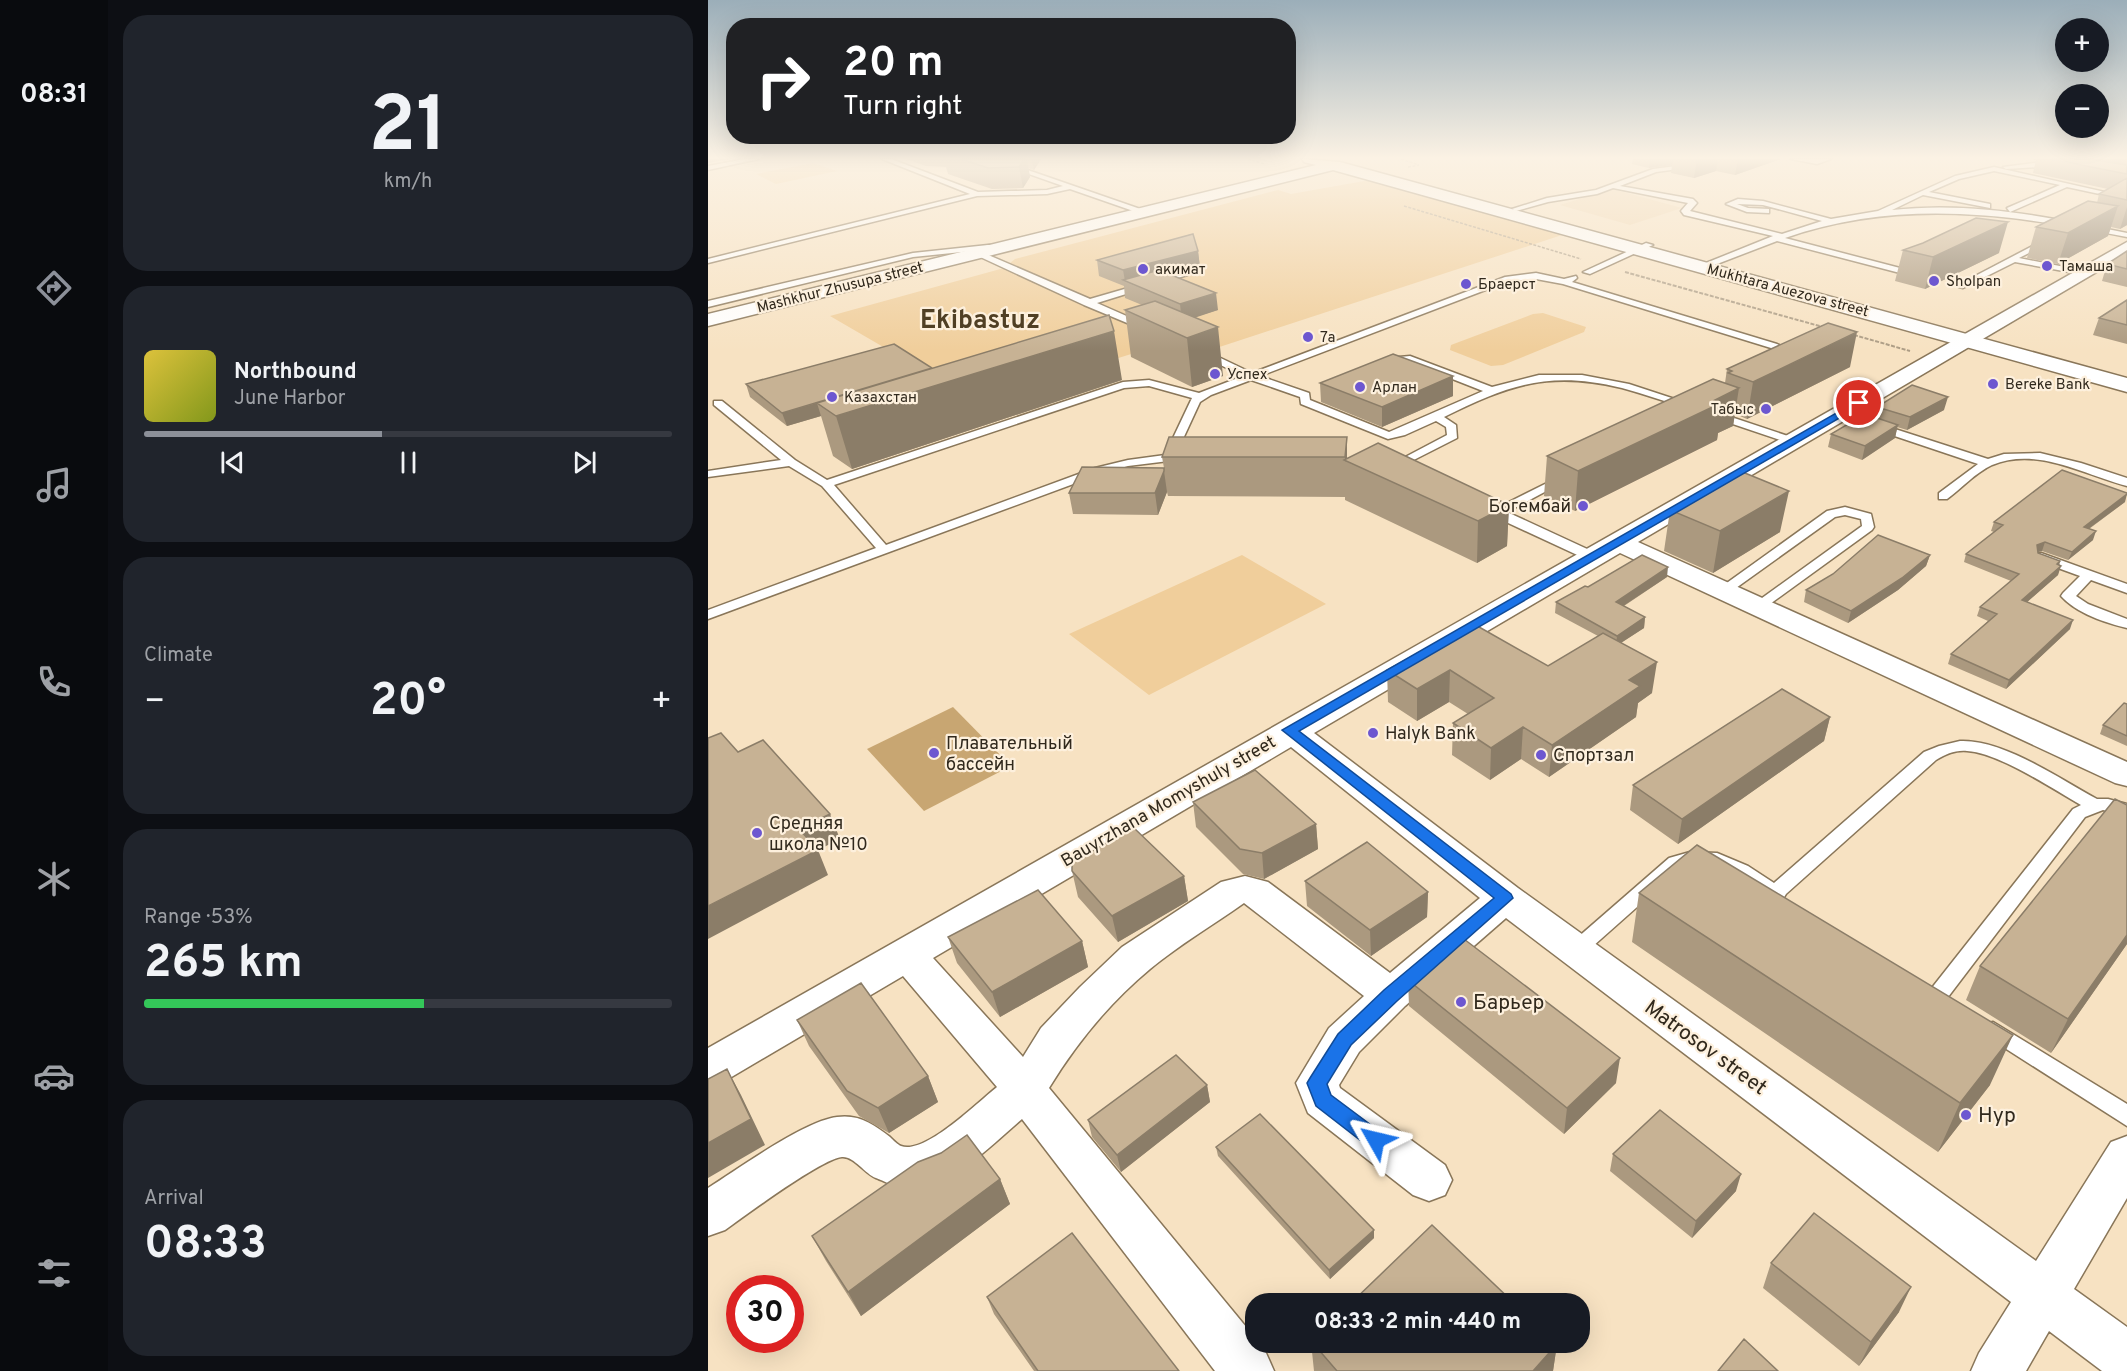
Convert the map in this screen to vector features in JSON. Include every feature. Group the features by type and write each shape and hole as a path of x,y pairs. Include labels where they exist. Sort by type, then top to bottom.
{"street":[{"name":"Mashkhur Zhusupa street","path":"708,320 1101,223"},
{"name":"Mukhtara Auezova street","path":"1560,223 2127,377"},
{"name":"Mukhtara Auezova street","path":"1563,223 1645,247"},
{"name":"Bauyrzhana Momyshuly street","path":"708,1069 2127,247"},
{"name":"Mukhtara Auezova street","path":"1973,337 2127,385"},
{"path":"1618,542 2127,776"},
{"name":"Matrosov street","path":"1290,730 1505,898 2127,1358"},
{"path":"708,1215 800,1154 835,1137 856,1137 886,1161 902,1167 924,1167 954,1149 1025,1090 1056,1040 1094,998 1136,958 1234,892 1245,889 1255,892 1391,995"},
{"path":"1429,1180 1323,1100 1317,1083 1344,1040 1391,995 1505,898"},
{"path":"907,954 1025,1090 1248,1371"},
{"path":"1997,1371 2127,1156"}],"lane":[{"path":"708,261 861,223"},
{"path":"1725,223 1900,271 1915,271 1930,262"},
{"path":"1709,265 1779,237 1823,223"},
{"path":"2069,223 2127,235"},
{"path":"2068,230 2082,223"},
{"path":"1960,286 2058,235"},
{"path":"708,304 913,255 1012,245"},
{"path":"1587,272 1645,247"},
{"path":"2007,250 2017,257 2082,273"},
{"path":"979,253 1087,303 1157,332"},
{"path":"1087,303 1192,273"},
{"path":"1169,456 1196,400 1201,397 1508,279 1536,276 1569,280 1774,346 1786,352 1790,358 1779,364"},
{"path":"1196,350 1253,377 1305,394 1315,390"},
{"path":"1379,363 1395,359 1410,359 1492,391"},
{"path":"1305,394 1305,402 1388,436 1520,381 1582,377 1625,385 1695,407 1685,413"},
{"path":"826,484 1123,386 1149,382 1201,397"},
{"path":"718,403 791,462 826,484 883,549"},
{"path":"1706,411 1793,441"},
{"path":"1839,414 1988,463"},
{"path":"1416,475 1391,465 1453,436 1451,425 1437,417"},
{"path":"708,615 1099,470 1169,456 1193,457"},
{"path":"1943,496 1988,463 2018,456 2056,459 2127,482"},
{"path":"708,474 791,462"},
{"path":"1497,513 1570,474"},
{"path":"1477,503 1593,557"},
{"path":"1724,590 1831,514 1845,511 1867,517 1868,527 1758,606"},
{"path":"2041,557 2127,589"},
{"path":"2089,575 2068,596 2083,607 2127,624"},
{"path":"1775,893 1930,756 1943,748 1968,746 1994,753 2093,804 2112,804 2127,810"},
{"path":"1938,995 2079,813 2093,804"},
{"path":"1575,950 1675,863 1690,857 1713,858 1735,866 1794,905"},
{"path":"1919,983 1958,1008"},
{"path":"1978,1021 2127,1116"}],"shaded area":[{"path":"1152,223 1525,223 1565,234 1192,356 1160,345 978,402 830,316 1004,268 1015,259"},
{"path":"1543,313 1586,327 1584,332 1503,365 1491,366 1450,350 1451,345 1533,314"},
{"path":"1242,555 1326,604 1149,695 1069,634"},
{"path":"953,707 1011,766 924,811 867,749"}],"building":[{"path":"1965,223 2006,223 1933,257 1903,250"},
{"path":"2044,223 2087,223 2068,233 2036,227"},
{"path":"1193,234 1198,251 1123,270 1097,260"},
{"path":"2127,251 2127,269 2107,264"},
{"path":"1159,270 1216,293 1180,304 1123,280"},
{"path":"2127,300 2127,325 2099,318"},
{"path":"1155,301 1218,327 1187,338 1125,310"},
{"path":"1109,315 1114,331 836,416 817,403"},
{"path":"1828,323 1857,332 1753,382 1728,373 1732,371 1727,369"},
{"path":"894,344 932,368 782,413 746,384"},
{"path":"1393,354 1453,376 1382,407 1320,383"},
{"path":"1713,379 1739,388 1715,400 1723,402 1578,471 1547,456"},
{"path":"1912,385 1948,397 1910,417 1877,407"},
{"path":"1865,414 1898,425 1865,446 1831,434"},
{"path":"1169,437 1347,437 1345,457 1162,457"},
{"path":"1378,443 1509,505 1478,521 1344,460"},
{"path":"1082,467 1164,468 1164,471 1155,493 1069,493"},
{"path":"2062,470 2127,494 2084,527 2096,531 2072,552 2045,542 2037,545 2038,553 2060,561 2057,564 2061,566 2022,600 2073,620 2009,680 1951,654 1997,614 1980,607 2019,574 1966,554 2003,525 1994,522"},
{"path":"1740,471 1789,491 1720,531 1670,510"},
{"path":"1878,535 1930,555 1902,578 1851,611 1806,590 1833,574"},
{"path":"1642,555 1668,567 1616,602 1645,617 1617,636 1556,602 1585,586 1588,587"},
{"path":"1472,623 1548,666 1603,633 1657,662 1629,680 1640,686 1552,745 1523,727 1491,748 1453,723 1494,698 1450,670 1417,689 1387,670"},
{"path":"1782,689 1830,717 1682,819 1633,785"},
{"path":"2124,703 2127,704 2127,736 2103,725"},
{"path":"721,733 738,752 763,740 830,814 799,829 818,850 708,906 708,738"},
{"path":"1255,770 1316,824 1262,853 1240,849 1193,802"},
{"path":"2115,799 2127,805 2127,935 2068,1019 1980,966"},
{"path":"1134,828 1184,876 1112,916 1072,871 1072,862"},
{"path":"1367,842 1428,892 1370,930 1305,881"},
{"path":"1697,845 2013,1035 1960,1103 1639,893"},
{"path":"1038,890 1082,941 992,992 948,937"},
{"path":"1460,936 1620,1058 1567,1108 1408,980"},
{"path":"861,983 928,1076 878,1108 847,1091 797,1020"},
{"path":"1176,1055 1207,1085 1117,1155 1088,1120"},
{"path":"727,1069 751,1119 708,1143 708,1079"},
{"path":"1660,1110 1741,1174 1696,1221 1613,1154"},
{"path":"1260,1114 1374,1230 1329,1270 1216,1147"},
{"path":"967,1135 1000,1179 848,1292 812,1236 918,1162 941,1153"},
{"path":"1814,1213 1911,1287 1871,1342 1771,1263"},
{"path":"1432,1225 1503,1293 1361,1293"},
{"path":"1072,1233 1179,1371 1038,1371 987,1297"},
{"path":"1744,1339 1778,1371 1718,1371"},
{"path":"1321,1353 1549,1353 1533,1371 1337,1371"}],"place":[{"name":"Тамаша","path":"2047,266"},
{"name":"акимат","path":"1143,269"},
{"name":"Sholpan","path":"1934,281"},
{"name":"Браерст","path":"1466,284"},
{"name":"7а","path":"1308,337"},
{"name":"Успех","path":"1215,374"},
{"name":"Bereke Bank","path":"1993,384"},
{"name":"Арлан","path":"1360,387"},
{"name":"Казахстан","path":"832,397"},
{"name":"Табыс","path":"1766,409"},
{"name":"Богембай","path":"1583,506"},
{"name":"Halyk Bank","path":"1373,733"},
{"name":"Плавательный бассейн","path":"934,753"},
{"name":"Спортзал","path":"1541,755"},
{"name":"Средняя школа №10","path":"757,833"},
{"name":"Барьер","path":"1461,1002"},
{"name":"Нур","path":"1966,1115"}],"district":[{"name":"Ekibastuz","path":"980,319"}],"route":[{"path":"1376,1140 1323,1100 1317,1083 1344,1040 1391,995 1505,898 1290,730 1859,403"}]}
